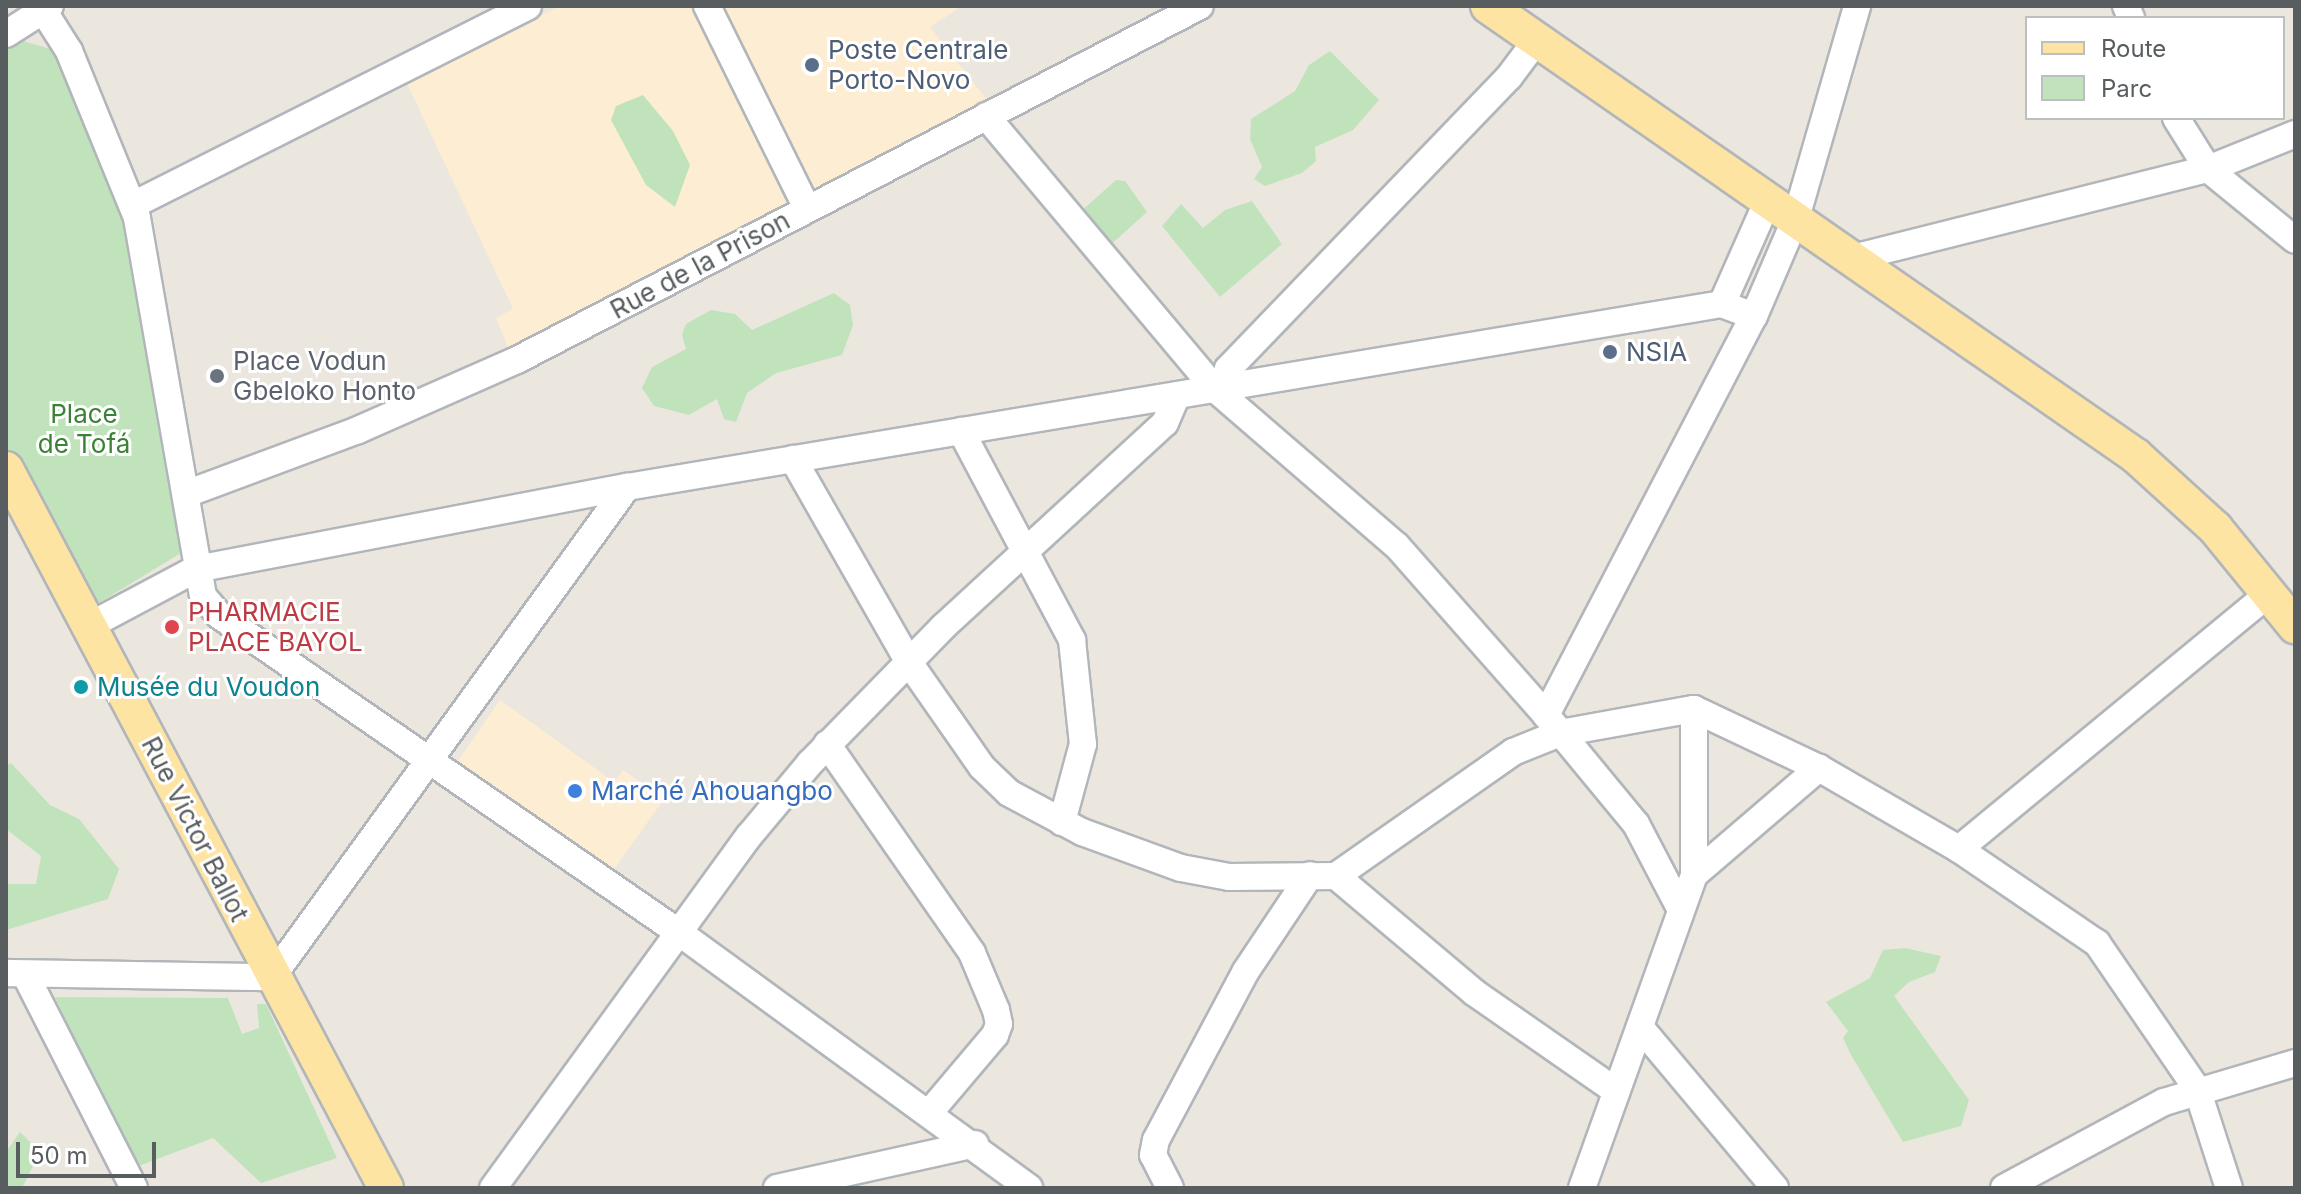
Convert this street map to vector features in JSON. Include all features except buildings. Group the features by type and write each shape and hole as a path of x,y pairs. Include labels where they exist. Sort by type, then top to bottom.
{"main road":[{"path":"1488,6 2136,456 2215,528 2271,592 2295,626"},
{"name":"Rue Victor Ballot","path":"6,469 386,1188"}],"street":[{"path":"707,6 807,208"},
{"name":"Rue de la Prison","path":"186,494 358,430 503,366 1200,6"},
{"path":"1553,724 1754,316 1782,209 1857,6"},
{"path":"6,34 46,8 72,59 133,205 186,494 198,588 220,616 681,934 975,1144 1029,1188"},
{"path":"133,205 513,9"},
{"path":"1221,388 1228,369 1509,77 1536,41"},
{"path":"986,116 1221,388 1397,546 1553,724 1636,824 1681,910"},
{"path":"2177,120 2208,169 2295,240"},
{"path":"1853,258 2208,169 2295,134"},
{"path":"1722,304 1782,209"},
{"path":"89,626 196,569 627,487 1722,304 1754,316"},
{"path":"493,1188 681,934 749,836 827,744 908,661 1165,423 1177,395"},
{"path":"961,431 1067,624 1074,655 1083,744 1062,822"},
{"path":"793,459 908,661 982,767 1009,793 1062,822 1181,868 1229,877 1323,876 1475,993 1616,1091"},
{"path":"134,1188 15,974 272,977 627,487"},
{"path":"1959,849 2271,592"},
{"path":"1582,1188 1694,875 1694,709"},
{"path":"1170,1188 1153,1155 1156,1140 1246,971 1323,876 1553,724 1694,709 1819,768 1959,849 2097,943 2197,1089 2229,1188"},
{"path":"827,744 972,953 996,1010 999,1024 995,1035 930,1112"},
{"path":"1694,875 1819,768"},
{"path":"1640,1027 1775,1188"},
{"path":"2004,1188 2034,1179 2197,1089 2295,1063"},
{"path":"777,1188 975,1144"}],"shaded area":[{"path":"560,6 695,6 795,203 510,352 496,318 513,309 405,79"},
{"path":"717,6 962,6 930,27 990,104 811,196"},
{"name":"Marché Ahouangbo","path":"500,700 614,782 623,770 664,799 612,872 458,761"}],"green space":[{"name":"Place de Tofá","path":"16,39 54,50 122,211 186,550 92,607 6,449 6,46"},
{"path":"1330,51 1379,100 1353,130 1315,147 1316,161 1302,173 1265,186 1254,179 1262,167 1250,139 1251,119 1295,91 1309,65"},
{"path":"643,95 673,131 690,165 675,207 646,185 611,120 616,106"},
{"path":"1116,180 1125,181 1147,212 1106,249 1079,213"},
{"path":"1252,201 1282,244 1220,297 1162,226 1181,204 1203,228 1225,210"},
{"path":"834,293 850,305 853,325 842,355 776,373 747,393 736,422 724,419 717,399 689,415 654,406 642,388 652,367 686,349 682,335 686,324 711,310 735,314 752,330"},
{"path":"11,763 50,805 79,819 119,869 108,899 6,930 6,884 36,884 41,856 6,829 6,766"},
{"path":"1905,948 1941,956 1935,972 1909,982 1894,996 1969,1100 1961,1126 1903,1142 1851,1055 1843,1038 1848,1031 1826,1002 1870,978 1883,950"},
{"path":"55,997 228,998 242,1034 259,1028 257,1004 266,1004 337,1158 261,1183 213,1138 136,1167"},
{"path":"20,1132 40,1152 22,1188 6,1188 6,1152"}],"place":[{"name":"Poste Centrale Porto-Novo","path":"812,65"},
{"name":"NSIA","path":"1610,352"},
{"name":"Place Vodun Gbeloko Honto","path":"217,376"},
{"name":"PHARMACIE PLACE BAYOL","path":"172,627"},
{"name":"Musée du Voudon","path":"81,687"},
{"name":"Marché Ahouangbo","path":"575,791"}]}
